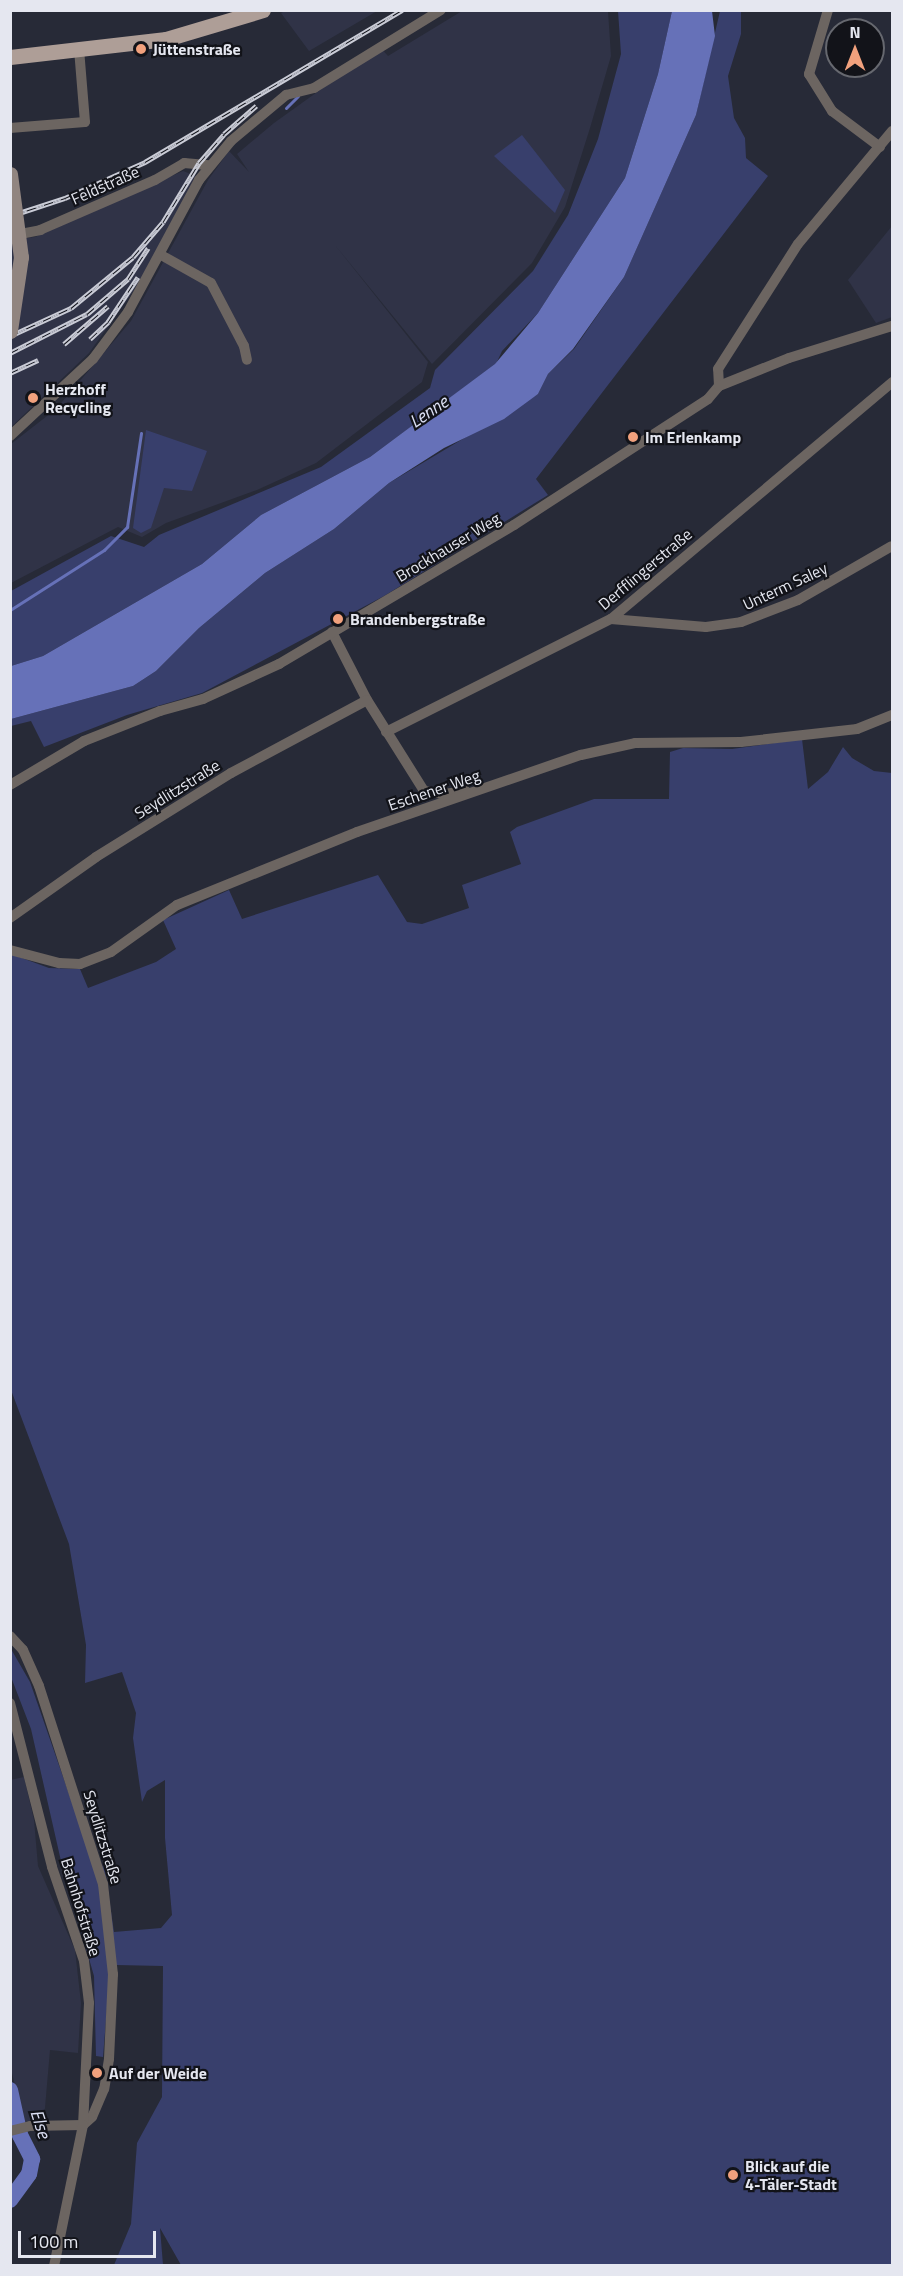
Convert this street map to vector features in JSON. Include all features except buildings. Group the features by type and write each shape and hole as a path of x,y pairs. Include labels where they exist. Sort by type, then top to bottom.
{"main road":[{"path":"10,57 193,33 263,10"},
{"path":"10,174 21,257 10,331"}],"street":[{"path":"10,436 93,359 128,312 209,165 265,110 294,91 309,89 441,10"},
{"path":"828,10 809,74 832,111 880,147"},
{"path":"10,128 85,122 79,49"},
{"path":"718,386 718,369 798,244 892,131"},
{"name":"Feldstraße","path":"10,236 40,230 170,172 184,163 209,165"},
{"path":"161,255 211,283 243,346 247,360"},
{"name":"Brockhauser Weg","path":"10,785 84,741 160,711 203,699 279,664 514,525 708,399 718,386 789,358 892,326"},
{"name":"Derfflingerstraße","path":"386,732 611,619 892,382"},
{"name":"Unterm Saley","path":"611,619 706,627 741,622 798,600 892,546"},
{"path":"332,633 367,700 423,791 475,792"},
{"name":"Seydlitzstraße","path":"10,918 96,857 231,773 367,700"},
{"name":"Eschener Weg","path":"10,950 59,963 80,964 111,952 177,905 357,832 581,755 634,743 741,742 857,729 892,715"},
{"name":"Seydlitzstraße","path":"10,1636 23,1650 39,1686 103,1884 113,1967 112,2017 104,2089 92,2117 83,2125"},
{"name":"Bahnhofstraße","path":"12,1710 52,1868 84,1961 89,2003 83,2125 54,2265"},
{"path":"10,2131 30,2126 83,2125"}],"shaded area":[{"path":"285,11 377,11 309,51 281,13"},
{"path":"462,11 608,11 611,56 590,128 565,207 532,263 432,364 335,245 428,362 422,382 316,463 257,490 166,523 142,537 118,527 11,583 11,444 56,409 131,321 208,180 229,151 249,172 237,154 274,123 380,47 388,56"},
{"path":"618,11 672,11 658,74 625,178 538,313 502,351 496,364 370,457 261,515 202,564 43,656 11,666 11,591 111,536 144,547 159,535 321,467 430,388 435,370 533,271 568,215 598,139 621,54"},
{"path":"672,11 712,11 715,36 696,115 624,277 573,349 548,374 538,394 504,419 444,448 389,483 334,529 265,573 199,628 156,671 133,686 11,719 11,666 43,656 202,564 261,515 370,457 495,364 538,313 625,178 658,74"},
{"path":"720,11 741,11 741,34 728,76 734,118 745,138 746,158 768,176 536,479 548,495 384,596 202,693 127,715 44,747 31,721 11,726 11,719 133,686 156,671 199,628 265,573 334,529 389,483 538,394 548,374 574,349 624,277 696,115"},
{"path":"522,135 565,190 555,213 494,156"},
{"path":"183,171 196,176 145,275 89,353 11,427 11,240 35,237"},
{"path":"892,226 892,317 876,323 848,280"},
{"path":"146,430 207,451 192,491 164,488 151,528 141,533 133,528"},
{"path":"802,739 808,789 828,772 843,747 852,758 874,771 892,773 892,2265 181,2265 160,2228 163,2265 114,2265 131,2224 137,2143 162,2097 163,1966 116,1965 108,1995 103,2057 96,2056 94,1976 61,1861 31,1729 11,1677 11,1649 30,1682 84,1837 105,1870 114,1932 161,1928 172,1915 165,1838 165,1780 147,1791 142,1802 133,1738 136,1713 122,1672 85,1683 86,1645 69,1544 11,1390 11,954 49,968 80,969 88,988 156,962 176,949 163,920 229,890 242,919 378,875 407,922 422,924 469,908 462,885 521,864 510,832 517,827 594,799 669,799 670,752 683,748 732,749"},
{"path":"24,1777 34,1820 38,1866 75,1950 81,2003 78,2053 50,2050 44,2119 24,2122 10,2065 10,1780"}],"waterway":[{"path":"286,108 298,96"},
{"path":"10,610 104,550 127,527 141,433"},
{"name":"Else","path":"10,2090 20,2135 32,2159 29,2174 10,2200"}],"railway":[{"path":"10,216 65,198 145,162 402,10"},
{"path":"10,336 71,308 133,257 163,222 199,163 224,134 256,106"},
{"path":"10,353 87,314 128,279 148,248"},
{"path":"90,339 108,322 138,277"},
{"path":"64,344 108,306"},
{"path":"10,373 38,360"}],"place":[{"name":"Jüttenstraße","path":"141,49"},
{"name":"Herzhoff Recycling","path":"33,398"},
{"name":"Im Erlenkamp","path":"633,437"},
{"name":"Brandenbergstraße","path":"338,619"},
{"name":"Auf der Weide","path":"97,2073"},
{"name":"Blick auf die 4-Täler-Stadt","path":"733,2175"}],"water label":[{"name":"Lenne","path":"429,412"}]}
